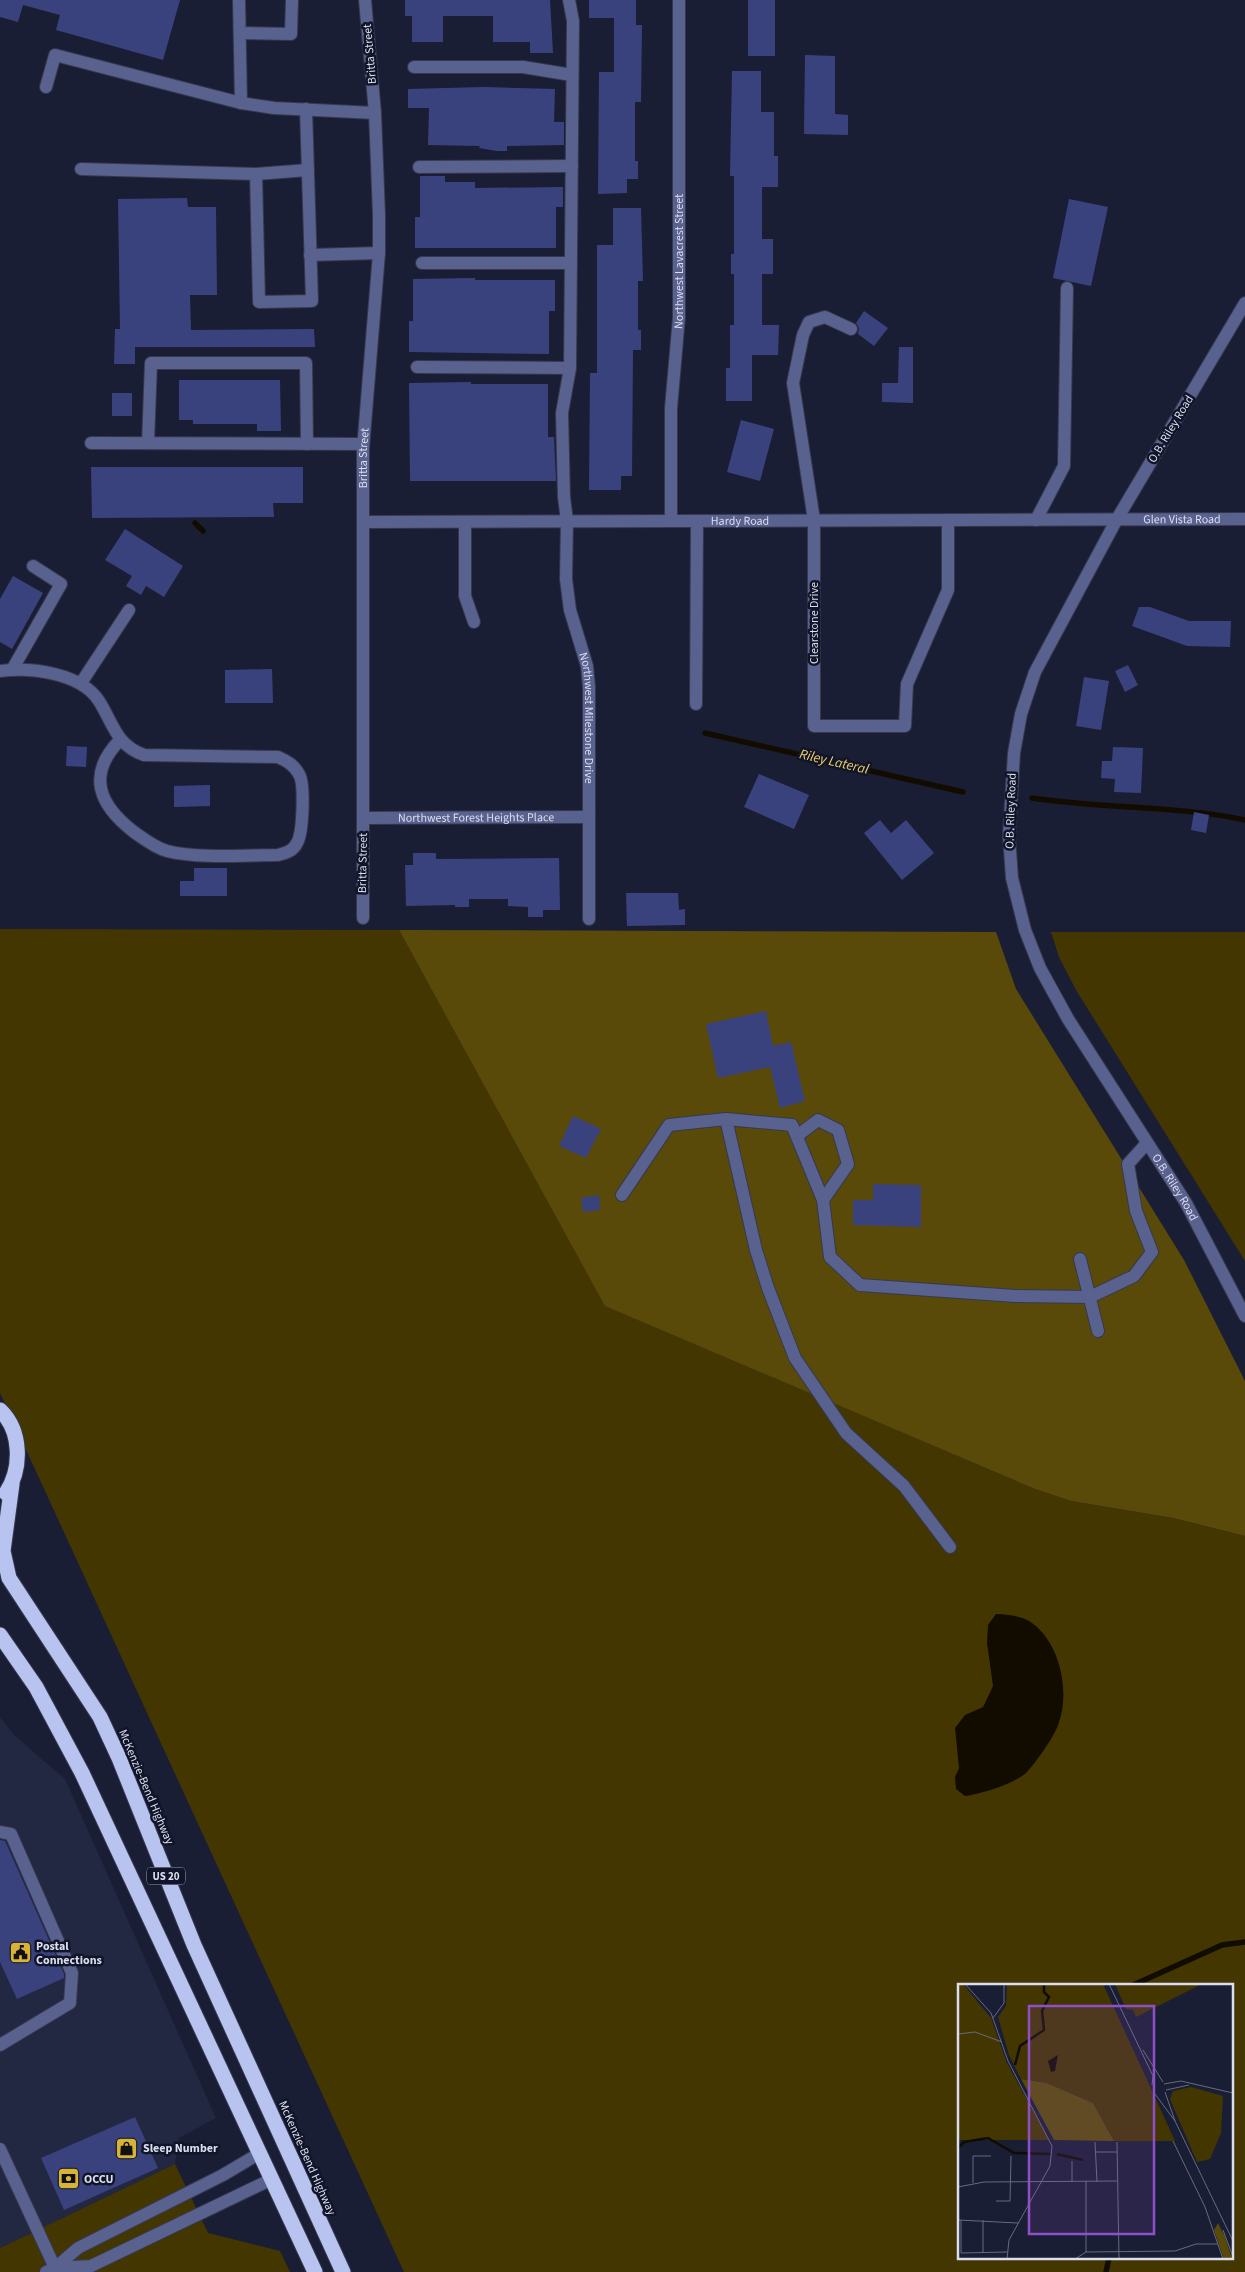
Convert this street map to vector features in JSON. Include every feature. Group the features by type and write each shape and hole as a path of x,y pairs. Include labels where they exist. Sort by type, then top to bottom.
{"highway":[{"path":"0,1410 15,1436 18,1460 12,1484 0,1502"},
{"name":"McKenzie-Bend Highway","path":"12,1484 4,1543 9,1578 100,1717 119,1758 194,1945 342,2272"},
{"name":"US 20","path":"0,1635 36,1687 82,1773 315,2272"}],"street":[{"path":"239,0 241,103"},
{"path":"240,33 291,34 292,0"},
{"name":"Britta Street","path":"363,918 363,444 379,253 375,113 365,0"},
{"name":"Northwest Milestone Drive","path":"569,0 573,21 570,368 562,412 564,497 567,521 566,579 570,610 587,666 589,687 589,919"},
{"name":"Northwest Lavacrest Street","path":"671,521 671,408 680,317 679,0"},
{"path":"46,87 55,55 241,103 375,113"},
{"path":"414,67 523,67 572,75"},
{"path":"256,174 259,302 312,301 306,109"},
{"path":"419,167 572,166"},
{"path":"81,169 256,174 308,170"},
{"path":"310,255 379,253"},
{"path":"422,263 571,263"},
{"path":"1036,520 1064,466 1067,288"},
{"name":"O.B. Riley Road","path":"1245,303 1117,520 1032,680 1021,714 1014,753 1009,836 1012,878 1016,896 1024,930 1040,968 1068,1019 1186,1203 1245,1316"},
{"name":"Clearstone Drive","path":"851,329 825,318 809,322 801,344 793,384 814,520 814,726 905,726 907,684 948,590 948,520"},
{"path":"148,443 151,363 306,363 307,444"},
{"path":"417,367 570,368"},
{"path":"91,443 363,444"},
{"name":"Glen Vista Road","path":"1117,520 1245,519"},
{"name":"Hardy Road","path":"364,522 1117,520"},
{"path":"696,704 697,521"},
{"path":"465,522 465,596 474,622"},
{"path":"32,566 61,584 6,670 47,673 81,683 98,700 120,740 130,750 144,755 278,757 290,763 302,781 301,835 297,845 288,852 278,855 184,854 165,851 146,840 126,825 106,804 99,790 100,776 107,753 120,740"},
{"path":"81,683 128,610"},
{"name":"Northwest Forest Heights Place","path":"364,818 589,817"},
{"path":"622,1194 669,1125 726,1119 792,1125 823,1200 830,1258 860,1285 1015,1296 1090,1297 1134,1276 1152,1252 1136,1211 1128,1164 1147,1143"},
{"path":"726,1119 756,1250 768,1288 795,1358 846,1433 904,1486 950,1547"},
{"path":"797,1136 818,1120 838,1130 848,1164 823,1200"},
{"path":"1080,1259 1098,1331"},
{"path":"0,1832 11,1834 72,1973 70,2003 0,2045"},
{"path":"0,2149 50,2270"},
{"path":"50,2270 78,2248 222,2175 260,2153"},
{"path":"50,2270 91,2266 272,2178"}],"shaded area":[{"path":"0,929 399,930 606,1306 1035,1489 1071,1501 1173,1518 1245,1536 1245,2272 404,2272 0,1393"},
{"path":"399,930 996,932 1016,989 1184,1260 1245,1381 1245,1536 1173,1518 1071,1501 1035,1489 605,1306"},
{"path":"1051,932 1245,932 1245,1261 1076,990 1059,957"},
{"path":"996,1614 1005,1614 1029,1621 1040,1630 1048,1641 1060,1668 1063,1683 1062,1712 1053,1736 1026,1773 997,1788 965,1796 956,1789 955,1777 959,1768 955,1728 965,1715 983,1707 993,1686 987,1643 988,1625"},
{"path":"0,1717 14,1735 65,1779 216,2118 179,2138 175,2164 0,2248"},
{"path":"175,2164 208,2233 280,2251 290,2272 0,2272 0,2248"}],"building":[{"path":"0,0 180,0 163,60 56,30 60,15 23,5 18,22 0,17"},
{"path":"405,0 550,0 553,53 530,53 530,42 493,42 493,16 443,16 443,42 412,42 412,16 405,16"},
{"path":"589,0 636,0 636,25 642,25 641,102 635,102 635,161 638,161 638,179 627,179 627,193 598,194 599,72 614,72 614,18 589,18"},
{"path":"748,0 775,0 775,56 748,56"},
{"path":"805,55 835,56 835,114 848,115 848,135 804,134"},
{"path":"732,71 761,71 761,112 774,112 774,156 778,156 778,187 762,187 762,239 773,239 773,274 762,274 762,325 779,325 778,355 752,355 752,401 726,401 726,368 730,368 730,325 734,325 734,274 731,274 731,254 734,254 734,176 730,176"},
{"path":"484,87 555,89 554,122 564,122 564,145 507,146 507,151 497,151 479,148 480,146 428,145 429,108 408,108 408,89"},
{"path":"420,176 445,176 445,182 475,182 475,188 563,187 563,207 556,207 556,248 415,248 415,217 420,217"},
{"path":"187,198 188,207 216,207 217,295 190,295 191,330 314,329 315,347 135,347 135,364 114,364 115,329 120,329 118,199"},
{"path":"1069,199 1108,207 1091,286 1053,278"},
{"path":"613,208 641,208 643,281 638,281 638,330 641,330 641,350 633,350 632,476 621,476 621,490 589,490 590,373 597,373 597,245 613,245"},
{"path":"475,278 475,280 555,280 555,311 549,311 549,354 409,352 409,321 413,321 413,279"},
{"path":"864,311 888,328 874,346 858,334 859,328 856,323"},
{"path":"899,347 913,347 913,403 882,402 882,383 898,383"},
{"path":"179,380 280,380 281,431 257,431 257,424 193,424 193,420 179,420"},
{"path":"471,382 471,384 548,384 548,437 554,437 556,481 410,481 409,383"},
{"path":"112,393 132,393 132,416 112,416"},
{"path":"741,420 774,429 760,481 727,472"},
{"path":"91,467 303,467 303,503 273,503 274,517 92,518"},
{"path":"125,529 183,566 164,597 146,586 141,595 126,586 132,576 105,560"},
{"path":"13,576 43,593 12,649 0,642 0,599"},
{"path":"1139,607 1150,607 1189,621 1231,621 1230,647 1187,646 1132,626"},
{"path":"1128,665 1138,685 1125,692 1115,671"},
{"path":"272,669 273,703 225,703 225,670"},
{"path":"1084,677 1109,681 1101,730 1076,726"},
{"path":"67,746 87,747 86,767 66,766"},
{"path":"1113,747 1143,748 1141,793 1114,792 1115,779 1101,778 1102,761 1112,761"},
{"path":"759,774 809,795 794,829 744,807"},
{"path":"210,785 210,806 174,807 174,786"},
{"path":"1194,812 1209,815 1206,833 1191,830"},
{"path":"880,820 891,833 906,820 934,853 902,880 864,833"},
{"path":"413,853 436,853 436,859 559,858 560,910 543,910 543,917 528,917 528,907 508,906 508,899 469,899 469,907 455,907 455,905 406,906 405,865 413,865"},
{"path":"194,868 227,868 227,896 180,896 180,881 194,881"},
{"path":"626,893 678,893 679,910 685,909 685,925 627,926"},
{"path":"766,1011 773,1046 791,1042 805,1101 780,1108 770,1067 718,1078 706,1024"},
{"path":"573,1116 601,1129 586,1158 559,1146"},
{"path":"873,1184 921,1185 921,1227 853,1225 853,1200 873,1200"},
{"path":"599,1195 600,1210 583,1212 581,1198"},
{"path":"0,1840 5,1841 64,1974 64,1978 17,1999 0,1962"},
{"path":"135,2117 158,2168 64,2210 41,2158"}],"waterway":[{"name":"Riley Lateral","path":"195,523 203,531"},
{"name":"Riley Lateral","path":"705,733 963,792"},
{"name":"Riley Lateral","path":"1032,798 1085,804 1165,809 1245,820"},
{"path":"1135,1984 1222,1945 1245,1942"},
{"path":"1106,2272 1109,2260"}],"place":[{"name":"Postal Connections","path":"20,1953"},
{"name":"Sleep Number","path":"127,2148"},
{"name":"OCCU","path":"68,2179"}]}
